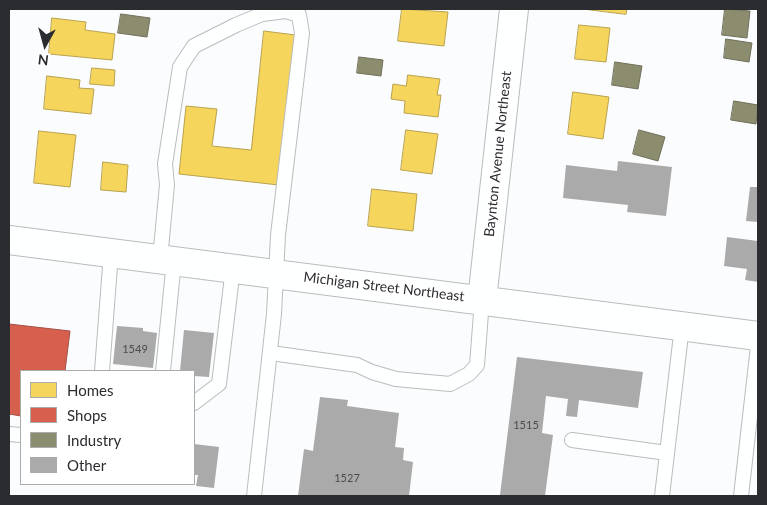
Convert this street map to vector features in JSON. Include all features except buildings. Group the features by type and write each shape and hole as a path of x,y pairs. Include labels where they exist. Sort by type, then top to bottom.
{"main road":[{"name":"Baynton Avenue Northeast","path":"482,300 514,9"},
{"name":"Michigan Street Northeast","path":"9,240 758,336"}],"lane":[{"path":"163,370 167,260 167,185 165,164 180,67 194,46 203,41 262,14 286,10 299,15 302,33 278,235 271,353 254,496"},
{"path":"102,370 111,253"},
{"path":"195,402 219,384 233,268"},
{"path":"271,353 357,365 372,372 396,379 450,384 469,374 477,365 482,300"},
{"path":"662,496 682,326"},
{"path":"741,496 758,346"},
{"path":"572,440 667,453"}]}
